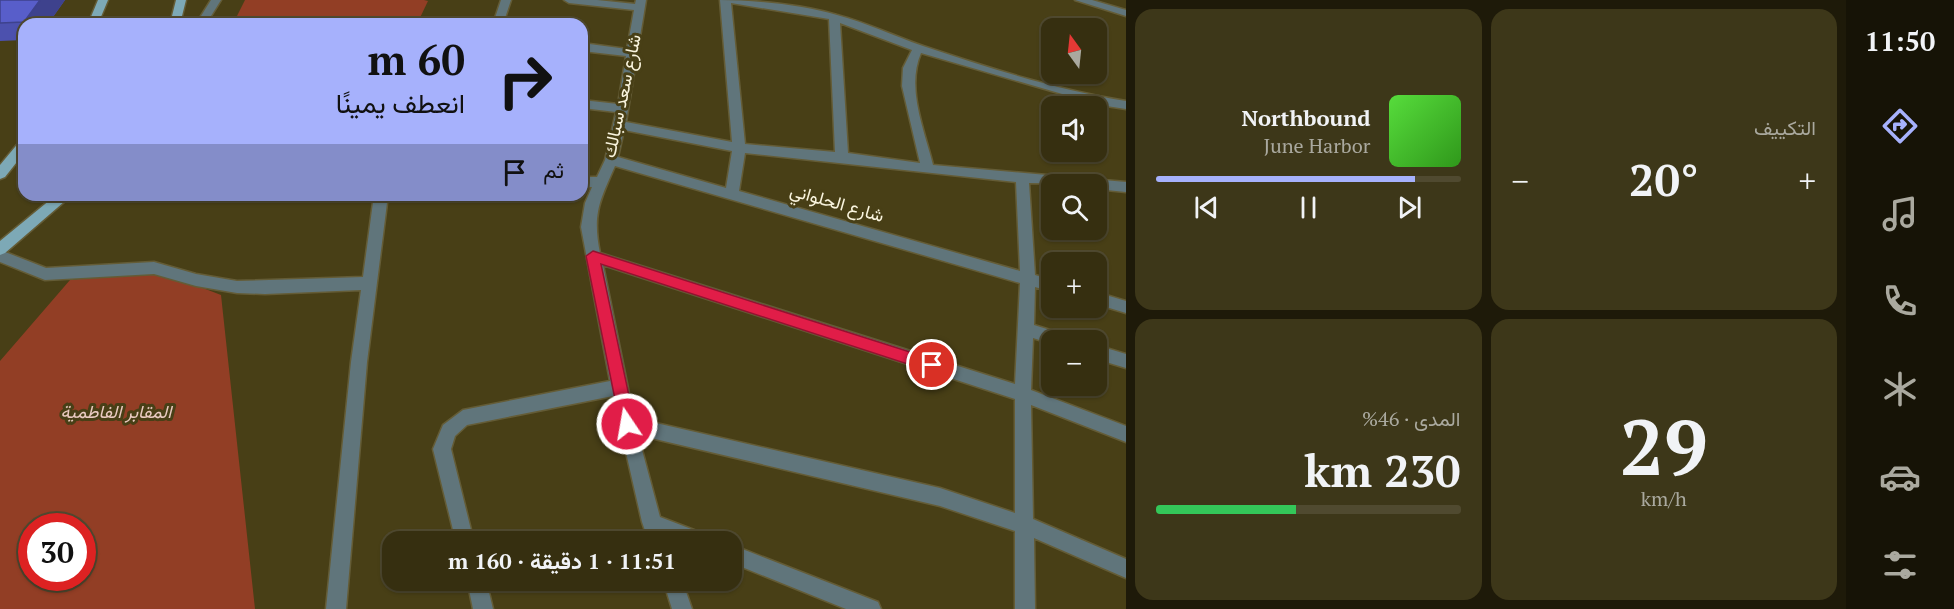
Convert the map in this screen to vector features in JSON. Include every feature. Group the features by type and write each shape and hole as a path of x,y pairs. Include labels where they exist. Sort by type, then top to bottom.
{"main road":[{"path":"96,18 103,0"},
{"path":"176,18 180,0"},
{"path":"0,174 18,152"},
{"path":"0,249 58,201"}],"street":[{"path":"205,18 216,0"},
{"path":"500,18 506,0"},
{"path":"570,0 640,4"},
{"path":"732,193 739,148 727,0 834,17 918,48 1001,74 1100,101 1126,105"},
{"path":"1080,0 1126,13"},
{"name":"شارع سعد سبالك","path":"640,4 623,109 610,160 592,204 588,227 627,424 654,531"},
{"path":"834,17 842,157"},
{"path":"588,47 632,53"},
{"path":"918,48 909,68 908,86 928,169"},
{"path":"588,105 623,109"},
{"path":"618,125 739,148 842,157 928,169 1126,187"},
{"name":"شارع الحلواني","path":"610,160 1041,283"},
{"path":"1022,178 1028,279 1023,394 1025,609"},
{"path":"588,182 602,182"},
{"path":"336,609 359,362 380,201"},
{"path":"0,256 45,274 161,268 196,280 237,287 265,288 370,283"},
{"path":"593,256 1023,394 1126,434"},
{"path":"1107,301 1126,307"},
{"path":"1026,329 1041,334"},
{"path":"1107,355 1126,361"},
{"path":"462,531 442,449 449,431 463,418 619,387"},
{"path":"627,424 940,497 1025,525 1126,569"},
{"path":"651,522 673,531"},
{"path":"742,558 871,609"},
{"path":"479,591 483,609"},
{"path":"676,591 682,609"}],"green space":[{"path":"245,0 428,1 420,18 236,18"},
{"name":"المقابر الفاطمية","path":"156,270 221,295 255,609 0,609 0,361 70,280"}],"building":[{"path":"0,0 40,0 27,18 18,18 18,22 0,23"}],"route":[{"path":"627,424 593,256 932,365"}]}
